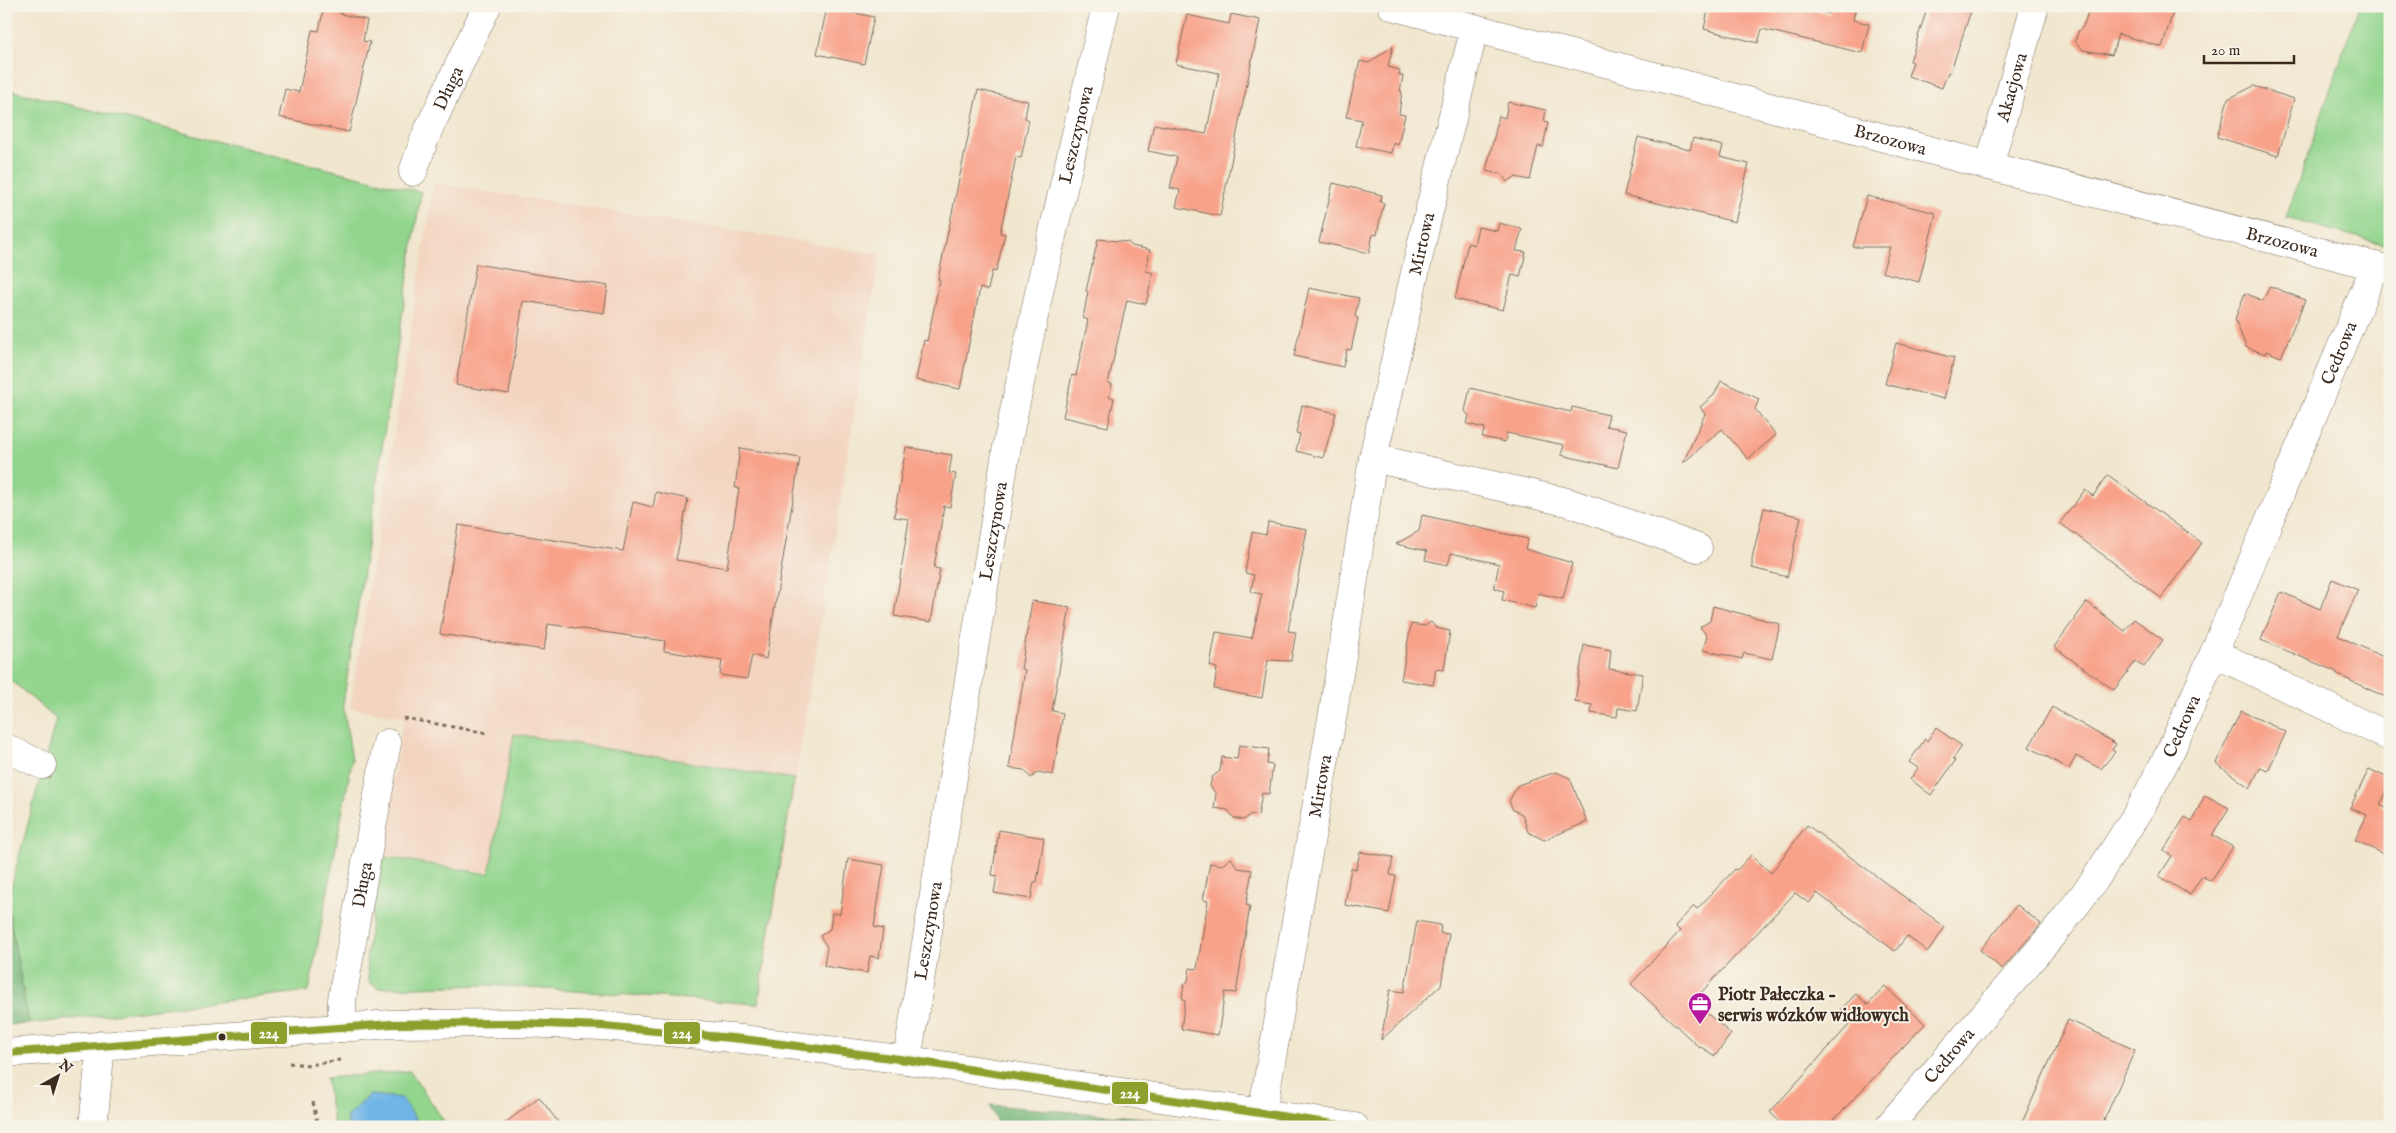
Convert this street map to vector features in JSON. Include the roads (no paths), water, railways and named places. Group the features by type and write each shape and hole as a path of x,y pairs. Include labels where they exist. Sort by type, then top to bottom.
{"street":[{"name":"Długa","path":"413,172 426,135 487,6"},
{"name":"Leszczynowa","path":"907,1060 1008,440 1041,283 1106,6"},
{"name":"Brzozowa","path":"1392,6 1474,30 2382,268"},
{"name":"Akacjowa","path":"1989,166 2035,6"},
{"name":"Mirtowa","path":"1262,1113 1333,713 1372,458 1426,224 1474,30"},
{"name":"Cedrowa","path":"1888,1127 2014,981 2094,881 2140,809 2166,760 2214,653 2382,268"},
{"path":"1372,458 1567,502 1698,548"},
{"path":"2214,653 2390,737"},
{"name":"Długa","path":"342,1028 342,999 387,744"},
{"path":"6,748 42,765"},
{"path":"6,1052 342,1028 463,1022 603,1026 742,1038 907,1060 1355,1127"},
{"path":"93,1127 101,1045"}],"water":[{"path":"370,1095 402,1098 420,1127 347,1127 347,1116"}],"place":[{"name":"Piotr Pałeczka - serwis wózków widłowych","path":"1700,1025"}]}
